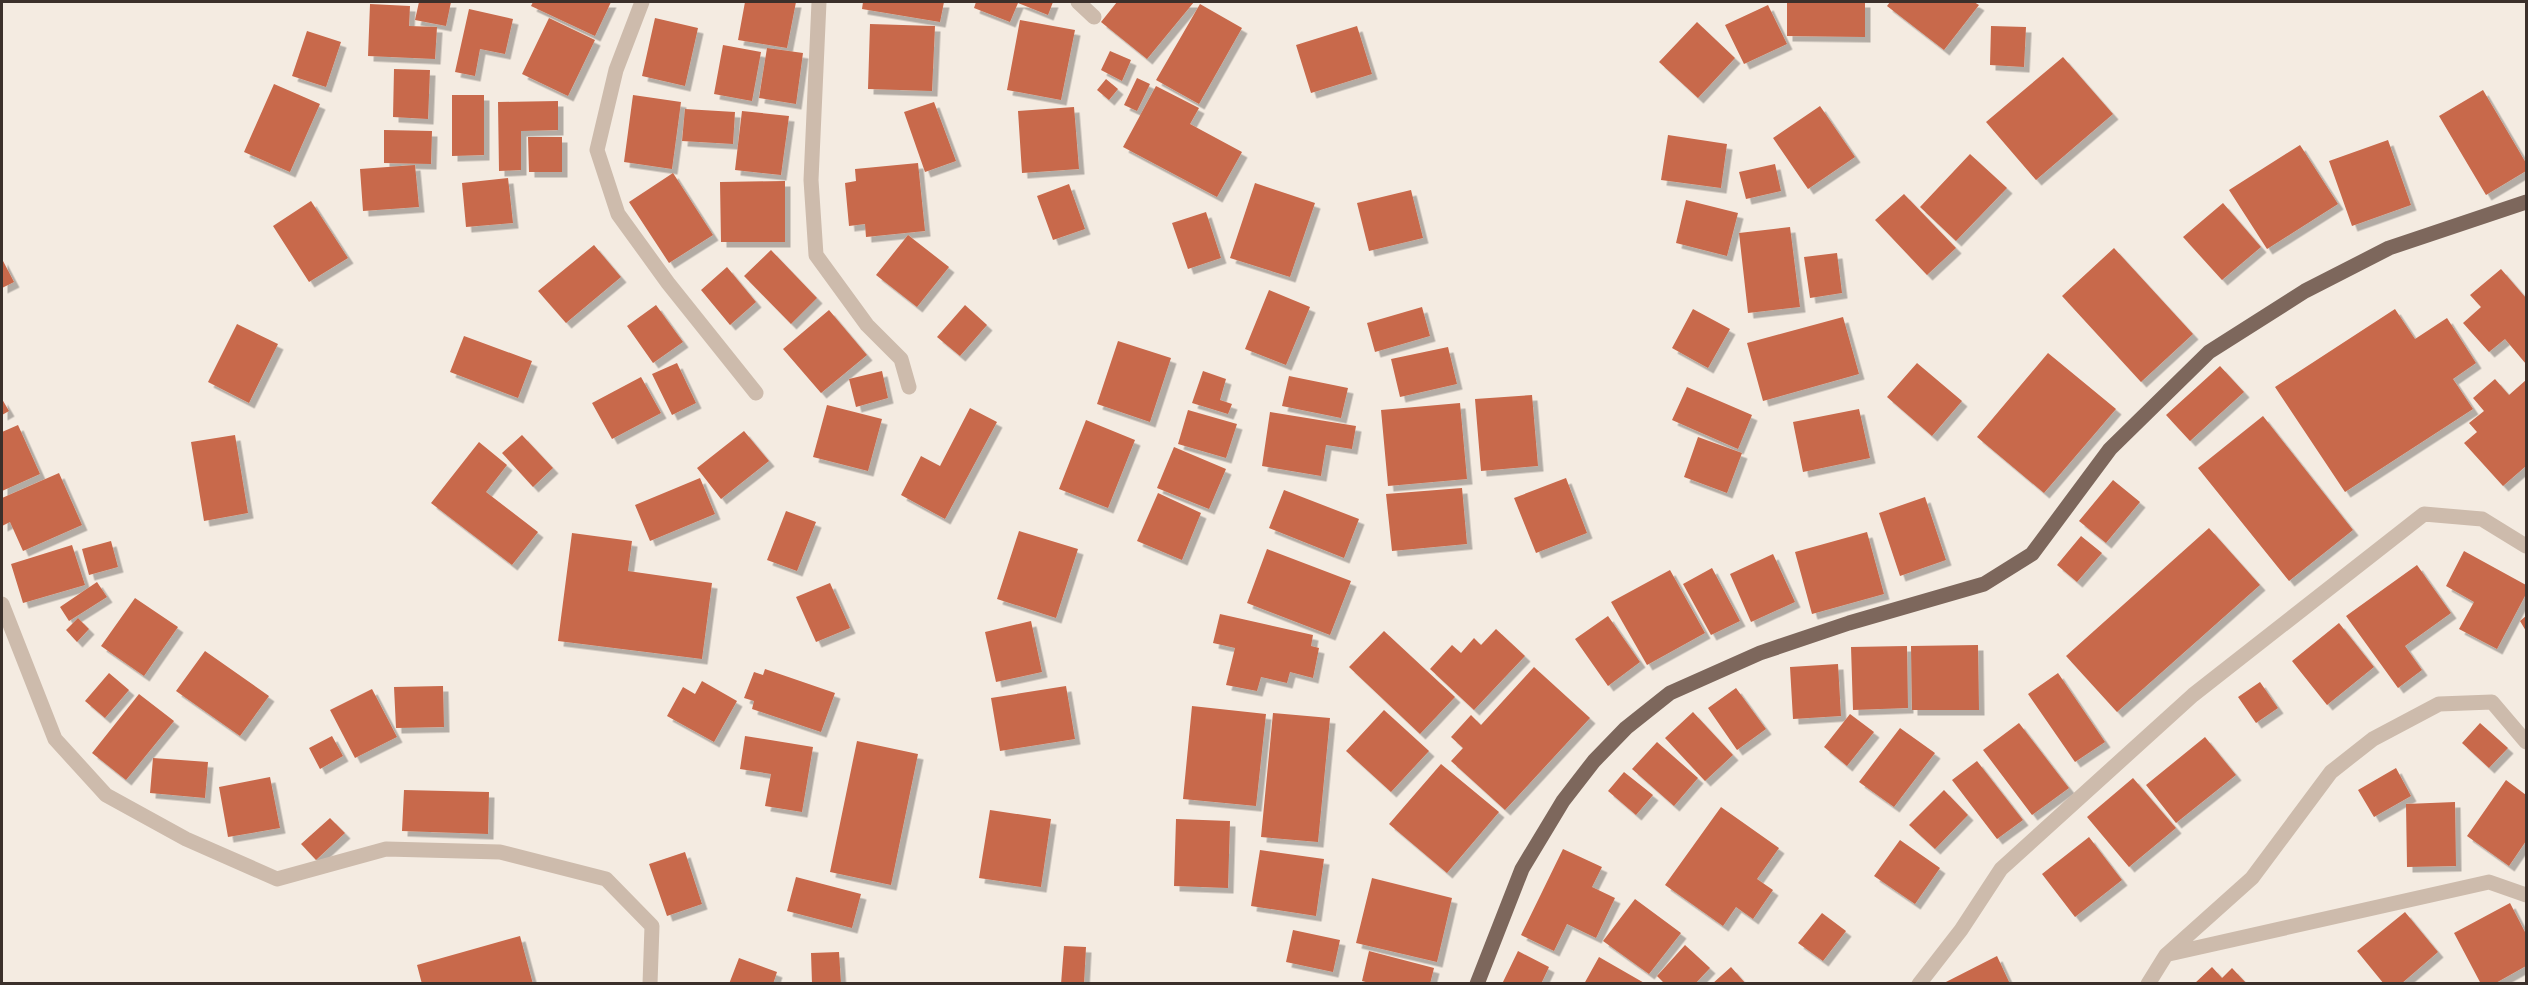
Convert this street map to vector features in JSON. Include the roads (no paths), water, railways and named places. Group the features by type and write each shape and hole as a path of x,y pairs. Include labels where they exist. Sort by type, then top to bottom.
{"main road":[{"path":"1476,984 1522,869 1563,801 1594,761 1626,728 1670,693 1760,653 1849,623 1984,584 2032,554 2110,449 2209,352 2305,291 2389,248 2526,202"}],"street":[{"path":"642,2 616,70 597,150 618,214 668,283 756,393"},
{"path":"819,2 811,180 816,255 867,325 901,359 909,387"},
{"path":"1078,2 1094,17"},
{"path":"1919,984 1961,930 2001,869 2193,695 2424,514 2482,519 2526,546"},
{"path":"2,604 55,739 106,795 186,839 277,879 386,849 500,852 606,879 652,926 650,984"},
{"path":"2148,984 2166,955 2252,878 2331,772 2373,739 2439,704 2492,702 2526,742"},
{"path":"2166,955 2489,882 2526,895"}]}
